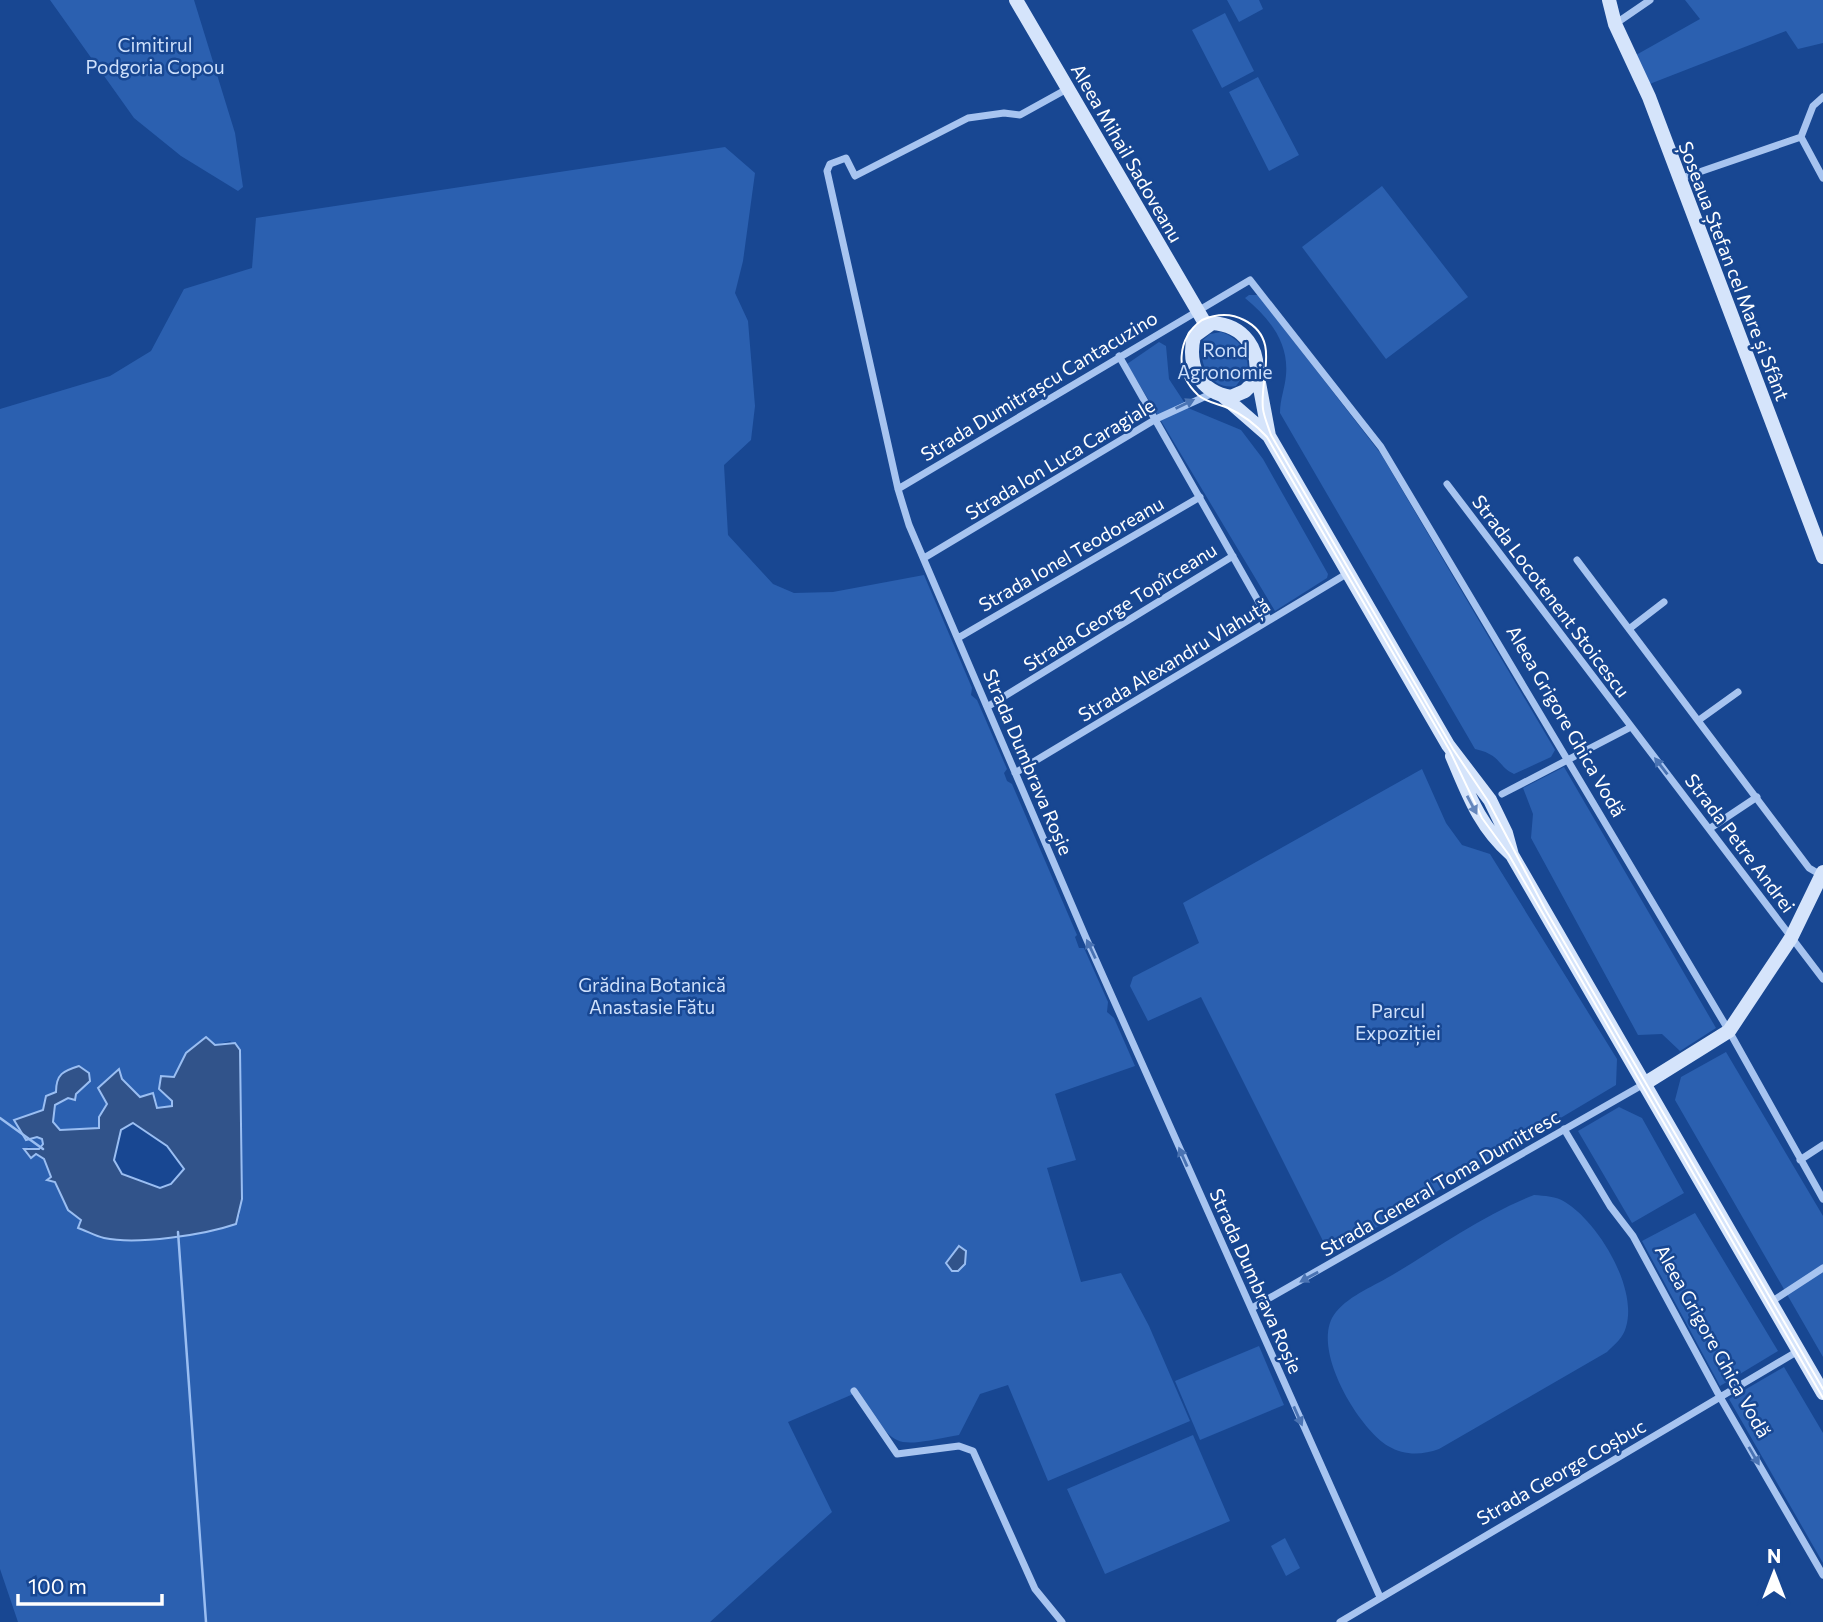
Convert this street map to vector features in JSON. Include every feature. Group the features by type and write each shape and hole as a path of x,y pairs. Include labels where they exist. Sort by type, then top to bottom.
{"main road":[{"name":"Aleea Mihail Sadoveanu","path":"1016,0 1206,325"},
{"name":"Șoseaua Ștefan cel Mare și Sfânt","path":"1609,0 1615,24 1648,97 1819,536 1823,557"},
{"path":"1269,436 1199,378 1191,358 1195,335 1206,325 1222,323 1240,331 1255,354 1269,436 1448,745 1490,800 1506,833 1512,855 1823,1394"},
{"path":"1219,394 1231,397 1245,391 1255,381 1257,372"},
{"path":"1644,1083 1729,1031 1791,937 1822,874"}],"street":[{"path":"1615,24 1650,0"},
{"name":"Strada Dumbrava Roșie","path":"1067,89 1020,115 1004,113 968,118 855,176 846,158 830,164 827,170 898,489 924,558 1015,774 1380,1597"},
{"path":"1822,96 1813,106 1801,137 1823,178"},
{"path":"1678,179 1801,137"},
{"name":"Strada Dumitrașcu Cantacuzino","path":"898,489 1250,279"},
{"name":"Aleea Grigore Ghica Vodă","path":"1250,279 1381,447 1729,1031 1823,1199"},
{"path":"1119,356 1269,620"},
{"name":"Strada Ion Luca Caragiale","path":"924,558 1156,419 1219,394"},
{"name":"Strada Locotenent Stoicescu","path":"1447,484 1630,727"},
{"name":"Strada Ionel Teodoreanu","path":"958,638 1200,497"},
{"name":"Strada George Topîrceanu","path":"987,707 1233,556"},
{"path":"1577,560 1809,868 1822,874"},
{"name":"Strada Alexandru Vlahuță","path":"1015,774 1348,573"},
{"path":"1629,629 1664,602"},
{"path":"1699,720 1738,692"},
{"path":"1502,794 1630,727"},
{"name":"Strada Petre Andrei","path":"1630,727 1823,979"},
{"path":"1709,829 1757,797"},
{"name":"Strada General Toma Dumitresc","path":"1252,1308 1644,1083"},
{"name":"Aleea Grigore Ghica Vodă","path":"1564,1129 1610,1206 1633,1236 1720,1397 1823,1575"},
{"path":"1800,1160 1823,1145"},
{"path":"1771,1302 1823,1268"},
{"name":"Strada George Coșbuc","path":"1340,1622 1798,1350"},
{"path":"854,1391 897,1454 959,1446 973,1451 1035,1589 1062,1622"}],"green space":[{"name":"Cimitirul Podgoria Copou","path":"50,0 194,0 235,133 243,187 238,191 181,156 134,118"},
{"path":"1227,0 1259,0 1263,9 1239,22"},
{"path":"1685,0 1823,0 1823,43 1798,49 1786,31 1647,85 1636,55 1700,19"},
{"path":"1225,13 1254,71 1222,88 1192,30"},
{"path":"1258,77 1299,155 1269,171 1229,92"},
{"name":"Grădina Botanică Anastasie Fătu","path":"725,147 755,173 743,261 735,293 748,321 755,406 751,440 724,465 728,535 773,584 794,593 833,592 924,575 972,688 971,695 977,700 1007,769 1004,773 1007,781 1012,784 1077,935 1075,937 1079,948 1084,948 1108,1002 1107,1012 1114,1018 1135,1066 1055,1094 1076,1160 1047,1168 1081,1282 1121,1273 1149,1326 1190,1421 1048,1481 1008,1385 980,1394 959,1435 919,1442 897,1440 889,1435 858,1392 788,1422 832,1512 710,1622 18,1622 0,1569 0,409 110,376 151,351 184,289 252,268 256,218","holes":["206,1037 215,1045 230,1041 240,1050 240,1215 223,1228 138,1238 68,1210 44,1159 27,1147 39,1149 43,1144 42,1139 14,1120 43,1110 56,1092 84,1085 76,1094 55,1105 52,1122 60,1130 99,1128 99,1117 107,1104 103,1094 119,1070 122,1079 140,1097 153,1093 157,1108 173,1106 172,1101 159,1089 174,1078"]},
{"path":"1382,186 1468,297 1386,359 1302,247"},
{"path":"1258,295 1381,454 1555,750 1551,757 1514,774 1495,757 1475,749 1280,413 1286,375 1284,352 1281,341 1269,322 1245,298"},
{"name":"Rond Agronomie","path":"1221,332 1237,341 1246,356 1248,369 1236,386 1219,384 1204,366 1203,340 1210,334"},
{"path":"1159,342 1166,346 1169,379 1188,408 1241,430 1263,459 1328,574 1327,578 1275,611 1127,364"},
{"path":"1564,767 1716,1028 1680,1051 1662,1034 1638,1035 1531,838 1533,814 1523,788"},
{"name":"Parcul Expoziției","path":"1422,769 1446,823 1462,845 1490,854 1617,1059 1616,1085 1330,1255 1201,997 1148,1021 1130,986 1133,977 1199,943 1183,903"},
{"path":"1726,1052 1823,1216 1823,1357 1675,1100 1681,1077"},
{"path":"1619,1107 1642,1118 1684,1193 1632,1223 1578,1131"},
{"path":"1534,1195 1554,1197 1565,1202 1590,1224 1602,1240 1621,1276 1626,1294 1628,1311 1623,1334 1607,1352 1439,1449 1414,1454 1388,1446 1363,1422 1340,1385 1328,1344 1329,1326 1336,1312 1356,1295 1462,1232"},
{"path":"1695,1213 1778,1351 1720,1386 1642,1241"},
{"path":"1259,1346 1284,1405 1200,1440 1175,1381"},
{"path":"1784,1367 1823,1433 1823,1563 1729,1399"},
{"path":"1193,1435 1230,1521 1105,1574 1067,1489"},
{"path":"1285,1538 1300,1568 1286,1576 1271,1546"}],"shaded area":[{"path":"206,1037 215,1045 235,1043 240,1050 242,1199 236,1224 152,1240 104,1238 78,1228 81,1220 68,1210 55,1182 47,1180 51,1177 44,1159 36,1154 31,1158 24,1149 39,1149 43,1144 42,1139 37,1137 26,1140 14,1120 43,1110 46,1096 56,1092 57,1081 62,1074 79,1066 89,1073 90,1081 76,1094 75,1100 68,1098 55,1105 53,1122 60,1130 99,1128 99,1117 107,1104 98,1088 119,1069 122,1079 140,1097 153,1093 157,1108 172,1106 172,1101 159,1089 161,1076 174,1077 186,1053","holes":["133,1123 167,1146 184,1169 171,1184 160,1188 122,1174 114,1160 121,1130"]},
{"path":"959,1246 966,1251 965,1264 958,1271 952,1271 946,1263"}],"waterway":[{"path":"0,1118 43,1149"},
{"path":"178,1232 206,1622"}],"tram line":[{"path":"1823,1389 1545,909 1488,801 1453,749 1271,435 1263,409 1266,348 1262,338 1256,328 1234,316 1202,320 1187,336 1183,346 1182,366 1190,386 1198,395 1244,417 1267,437 1450,751 1482,818 1509,855 1823,1398"}]}
